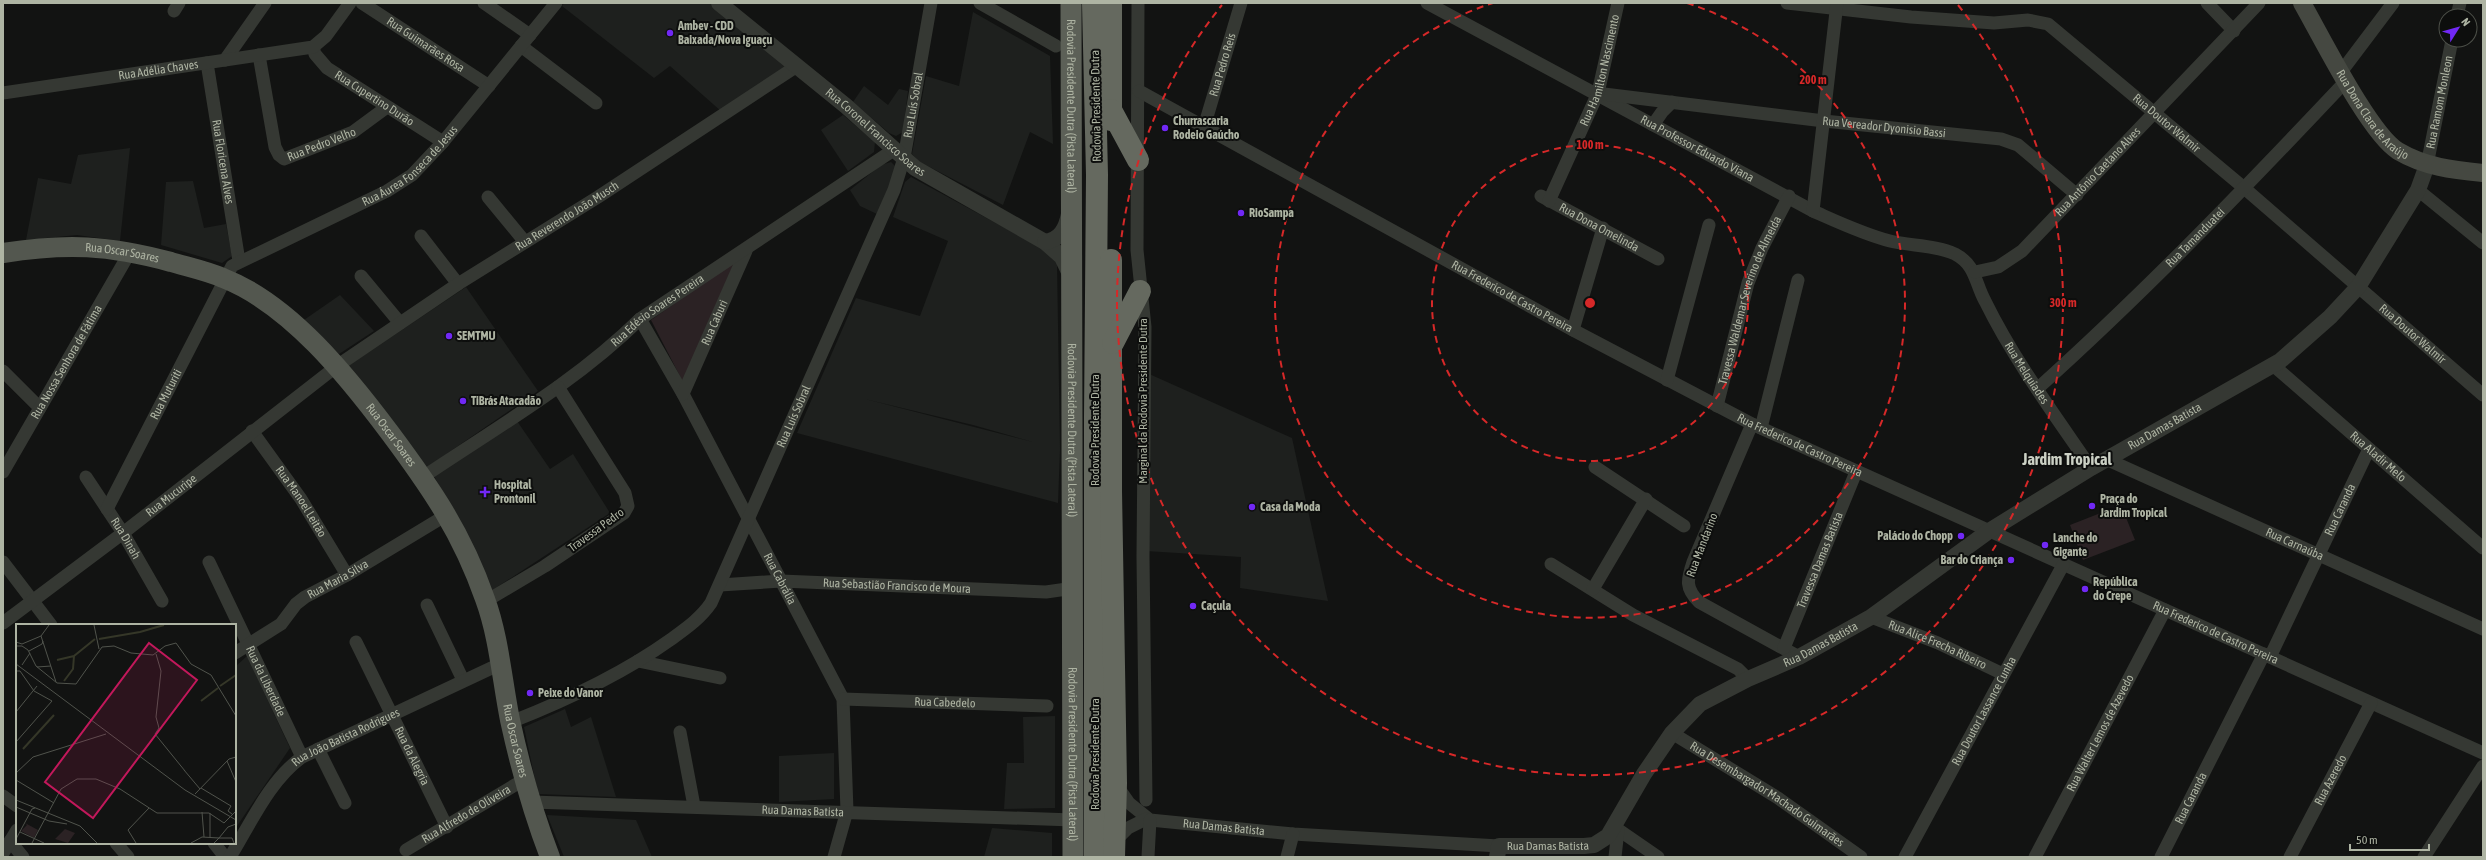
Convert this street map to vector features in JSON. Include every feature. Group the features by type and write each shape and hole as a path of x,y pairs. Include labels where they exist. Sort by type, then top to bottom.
{"highway":[{"name":"Rodovia Presidente Dutra (Pista Lateral)","path":"1071,3 1074,588 1073,857"},
{"name":"Rodovia Presidente Dutra","path":"1093,3 1098,175 1094,416 1095,857"},
{"name":"Rodovia Presidente Dutra","path":"1111,3 1111,491 1116,783 1114,850"},
{"path":"1111,110 1138,160"},
{"path":"1112,346 1140,291"}],"main road":[{"name":"Rua Dona Clara de Araújo","path":"2302,3 2344,76 2386,139 2397,150 2427,165 2483,173"},
{"name":"Rua Oscar Soares","path":"3,253 60,245 86,246 130,252 224,278 269,304 310,338 337,366 423,477 448,514 486,601 511,722 525,779 550,857"}],"street":[{"path":"224,60 265,3"},
{"path":"313,47 326,36 350,3"},
{"name":"Rua Guimarães Rosa","path":"362,3 489,86"},
{"path":"484,3 530,35"},
{"name":"Rua Áurea Fonseca de Jesus","path":"224,278 232,266 239,261 387,191 412,175 443,142 556,3"},
{"name":"Rua Coronel Francisco Soares","path":"719,3 797,66 922,173 1045,242 1062,257 1072,279"},
{"name":"Rua Luís Sobral","path":"511,722 562,701 638,661 703,614 720,585 891,197 931,3"},
{"path":"980,3 1056,46"},
{"name":"Marginal da Rodovia Presidente Dutra","path":"1138,3 1139,91 1137,250 1140,291 1145,327 1143,557 1146,800"},
{"name":"Rua Pedro Reis","path":"1204,127 1241,3"},
{"name":"Rua Professor Eduardo Viana","path":"1427,3 1598,93 1653,125 1789,196 1813,211 1868,234 1955,254 1965,260 1975,272"},
{"name":"Rua Hamilton Nascimento","path":"1545,198 1598,93 1618,3"},
{"name":"Rua Doutor Walmir","path":"1787,3 1837,6 1918,18 1994,23 2028,20 2048,24 2243,187 2483,395"},
{"path":"2207,3 2234,31"},
{"name":"Rua Antônio Caetano Alves","path":"1975,272 1998,267 2022,251 2234,31 2259,3"},
{"name":"Rua Tamanduateí","path":"2038,389 2100,332 2243,187 2344,76 2393,3"},
{"path":"1813,211 1837,6"},
{"path":"521,46 596,103"},
{"name":"Rua Adélia Chaves","path":"3,93 313,47"},
{"name":"Rua Cupertino Durão","path":"313,47 315,54 327,68 443,142"},
{"name":"Rua Ramom Monleon","path":"2427,165 2450,48"},
{"name":"Rua Pedro Velho","path":"259,55 275,147 284,159 353,132 387,107"},
{"name":"Rua Floricena Alves","path":"207,63 239,261"},
{"name":"Rua Reverendo João Musch","path":"337,366 458,284 628,178 797,66"},
{"name":"Rua Frederico de Castro Pereira","path":"1139,91 1573,330 1756,426 2483,753"},
{"name":"Rua Vereador Dyonisio Bassi","path":"1598,93 1824,121 2010,141 2028,153 2077,195"},
{"path":"1653,125 1662,112 1672,102"},
{"name":"Rua Edésio Soares Pereira","path":"423,477 558,387 613,345 640,319 746,250 763,236 900,154"},
{"path":"2427,165 2418,190 2483,243"},
{"name":"Rua Damas Batista","path":"1148,820 1498,851 1594,845 1605,839 1616,828 1644,774 1672,733 1700,704 1748,679 1799,658 1871,617 1989,531 2106,459 2274,366 2330,317 2358,287 2418,190"},
{"name":"Travessa Waldemar Severino de Almeida","path":"1717,406 1748,283 1762,248 1789,196"},
{"path":"488,197 525,242"},
{"name":"Rua Dona Omelinda","path":"1545,198 1658,259"},
{"path":"1045,242 1055,240 1063,232 1072,200"},
{"path":"1667,380 1709,225"},
{"path":"1573,330 1603,228"},
{"path":"421,236 458,284"},
{"name":"Rua Caburi","path":"683,394 746,250"},
{"name":"Rua Nossa Senhora de Fátima","path":"3,472 130,252"},
{"name":"Rua Melquíades","path":"1975,272 1991,314 2038,389 2091,468"},
{"path":"361,276 400,323"},
{"name":"Rua Muturiti","path":"107,509 224,278"},
{"name":"Rua Mandarino","path":"1798,280 1756,426 1693,562 1688,578 1688,588 1699,602 1784,648 1799,658"},
{"name":"Rua Cabrália","path":"640,319 683,394 843,699 847,811 834,857"},
{"name":"Rua Mucuripe","path":"3,623 123,533 337,366"},
{"name":"Rua Aladir Melo","path":"2274,366 2483,548"},
{"path":"3,371 40,408"},
{"name":"Travessa Pedro","path":"486,601 545,566 627,510 628,502 625,493 558,387"},
{"name":"Rua Manoel Leitão","path":"252,431 301,499 347,575"},
{"name":"Rua Caranda","path":"2161,857 2319,555 2369,449"},
{"name":"Rua Carnaúba","path":"2106,459 2483,629"},
{"path":"1595,467 1646,499 1684,526"},
{"name":"Travessa Damas Batista","path":"1784,648 1856,472"},
{"name":"Rua Dinah","path":"86,477 123,533 162,601"},
{"path":"1593,589 1646,499"},
{"name":"Rua Maria Silva","path":"236,652 249,642 281,624 300,600 347,575 448,514"},
{"path":"3,562 50,624"},
{"name":"Rua da Liberdade","path":"209,562 249,642 302,757"},
{"path":"1551,564 1633,615 1738,669 1748,679"},
{"name":"Rua Doutor Lassance Cunha","path":"1905,857 2063,565"},
{"name":"Rua Sebastião Francisco de Moura","path":"720,585 781,581 1046,592 1074,588"},
{"path":"427,605 463,680"},
{"name":"Rua Walter Lemos de Azevedo","path":"2035,857 2165,610"},
{"name":"Rua Alice Frecha Ribeiro","path":"1871,617 1938,643 2003,674"},
{"name":"Rua da Alegria","path":"356,642 447,827"},
{"path":"638,661 720,678"},
{"name":"Rua João Batista Rodrigues","path":"230,857 273,787 293,764 302,757 463,680 500,664"},
{"name":"Rua Cabedelo","path":"843,699 1047,706"},
{"name":"Rua Azeredo","path":"2290,857 2371,703"},
{"path":"680,732 694,806"},
{"name":"Rua Desembargador Machado Guimarães","path":"1672,733 1778,798 1861,857"},
{"path":"318,749 345,803"},
{"path":"2424,857 2483,766"},
{"name":"Rua Alfredo de Oliveira","path":"406,850 447,827 525,779"},
{"path":"1116,783 1129,803 1148,820 1148,857"},
{"path":"3,796 16,805"},
{"name":"Rua Damas Batista","path":"532,802 847,811 1073,820"},
{"path":"1114,850 1128,828 1148,820"},
{"path":"1615,857 1616,828"},
{"path":"1616,828 1658,857"},
{"path":"3,853 16,832"},
{"path":"1287,857 1293,834"},
{"path":"10,841 22,857"},
{"path":"117,844 128,857"},
{"path":"215,844 225,857"}],"shaded area":[{"name":"Ambev - CDD Baixada/Nova Iguaçu","path":"564,3 711,3 788,67 722,112 670,66 654,78 562,6"},
{"path":"973,12 1050,56 1053,144 1030,132 1003,205 918,161 912,154 926,76 959,86"},
{"path":"864,86 888,105 899,89 908,91 903,132 896,136 889,133 853,102"},
{"path":"843,115 875,142 874,152 848,171 821,130"},
{"path":"130,148 120,241 77,235 26,240 38,178 71,184 78,155"},
{"path":"891,162 896,167 895,175 877,214 860,206 850,190 881,165"},
{"path":"911,177 1051,253 1057,263 1060,449 1058,503 797,433 856,298 920,316 948,241 893,217 905,182","holes":["865,399 973,425 1033,442"]},
{"path":"193,181 204,228 226,224 232,256 222,263 161,245 166,182"},
{"path":"735,261 683,382 651,320"},
{"path":"466,287 538,391 426,468 348,366"},
{"path":"340,295 374,331 339,354 304,320"},
{"path":"1147,373 1292,438 1328,601 1240,588 1241,557 1146,551"},
{"path":"517,421 550,469 573,454 610,513 488,593 476,558 434,476"},
{"path":"2121,505 2135,540 2083,560 2070,525"},
{"path":"247,656 290,748 236,828 236,666"},
{"path":"565,709 571,727 591,717 616,797 538,794 524,727"},
{"path":"1055,716 1055,808 1004,809 1007,763 1024,763 1023,717"},
{"path":"834,753 834,799 779,802 779,756"},
{"path":"547,815 636,820 652,857 564,857"},
{"path":"992,828 1052,833 1052,857 984,857"}],"place":[{"name":"Ambev - CDD Baixada/Nova Iguaçu","path":"670,33"},
{"name":"Churrascaria Rodeio Gaúcho","path":"1165,128"},
{"name":"RioSampa","path":"1241,213"},
{"name":"SEMTMU","path":"449,336"},
{"name":"TiBrás Atacadão","path":"463,401"},
{"name":"Hospital Prontonil","path":"485,492"},
{"name":"Praça do Jardim Tropical","path":"2092,506"},
{"name":"Casa da Moda","path":"1252,507"},
{"name":"Palácio do Chopp","path":"1961,536"},
{"name":"Lanche do Gigante","path":"2045,545"},
{"name":"Bar do Criança","path":"2011,560"},
{"name":"República do Crepe","path":"2085,589"},
{"name":"Caçula","path":"1193,606"},
{"name":"Peixe do Vanor","path":"530,693"}],"district":[{"name":"Jardim Tropical","path":"2067,459"}]}
